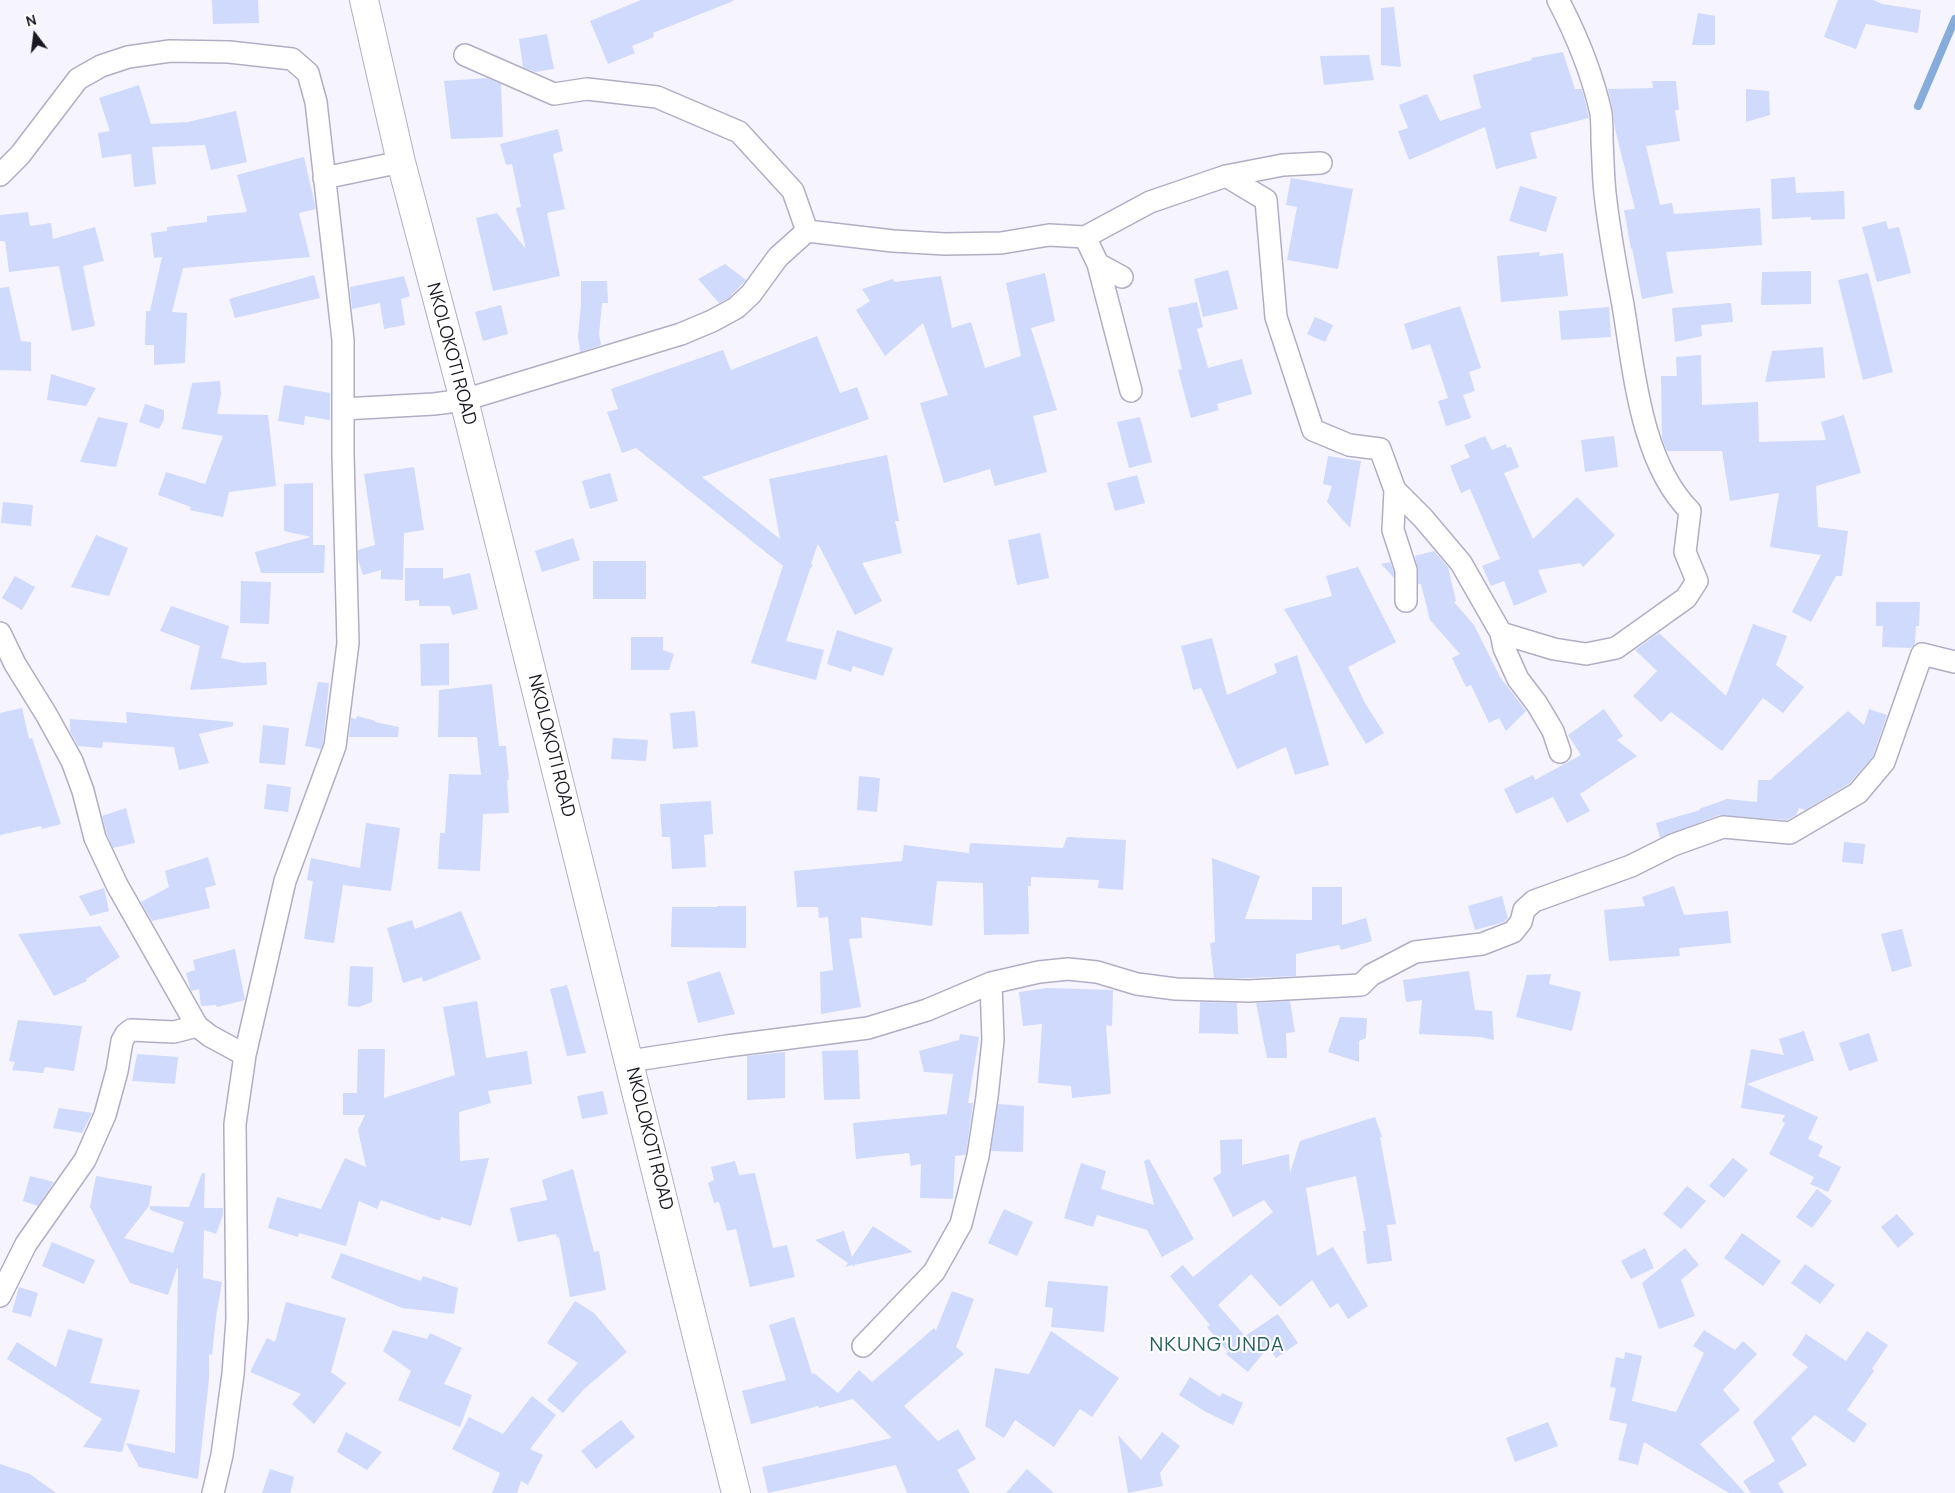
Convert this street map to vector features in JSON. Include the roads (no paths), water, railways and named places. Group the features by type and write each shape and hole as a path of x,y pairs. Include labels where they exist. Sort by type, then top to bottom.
{"main road":[{"name":"NKOLOKOTI ROAD","path":"364,0 401,162 464,400 736,1493"}],"street":[{"path":"1501,633 1554,649 1586,654 1616,648 1686,598 1697,581 1685,552 1690,511 1678,498 1659,463 1644,420 1607,214 1601,116 1576,34 1558,0"},
{"path":"0,175 20,155 78,79 101,66 128,57 170,51 229,52 292,60 308,73 316,102 342,340 348,643 336,746 284,881 245,1054 235,1124 236,1328 233,1374 222,1455 213,1493"},
{"path":"465,55 554,94 587,89 657,97 739,132 793,191 807,231"},
{"path":"324,178 401,162"},
{"path":"343,409 434,404 464,400 644,346 712,322 736,308 751,294 778,257 807,231 893,241 945,244 1001,244 1049,235 1085,237 1150,202 1226,176 1283,165 1321,163"},
{"path":"1226,176 1266,200 1276,317 1313,430 1349,445 1380,448 1395,490 1393,530 1406,570 1406,601"},
{"path":"1085,237 1098,264 1131,392"},
{"path":"1098,264 1122,277"},
{"path":"1395,490 1423,518 1461,563 1501,633 1504,648 1518,679 1537,704 1553,731 1560,752"},
{"path":"0,632 15,664 46,714 72,762 84,791 95,838 117,885 197,1026 210,1036 245,1054"},
{"path":"630,1061 868,1028 927,1010 991,983 1039,972 1068,969 1097,972 1137,984 1176,989 1249,991 1361,985 1371,975 1415,952 1482,944 1513,932 1521,922 1524,910 1534,901 1631,866 1674,845 1723,827 1790,834 1858,793 1884,762 1922,654 1955,662"},
{"path":"863,1346 934,1272 961,1224 978,1156 987,1097 993,1040 991,983"},
{"path":"0,1296 26,1244 85,1160 105,1115 117,1071 122,1041 126,1034 131,1030 174,1032 197,1026"}],"waterway":[{"path":"1918,106 1955,19"}],"district":[{"name":"NKUNG'UNDA","path":"1217,1345"}]}
